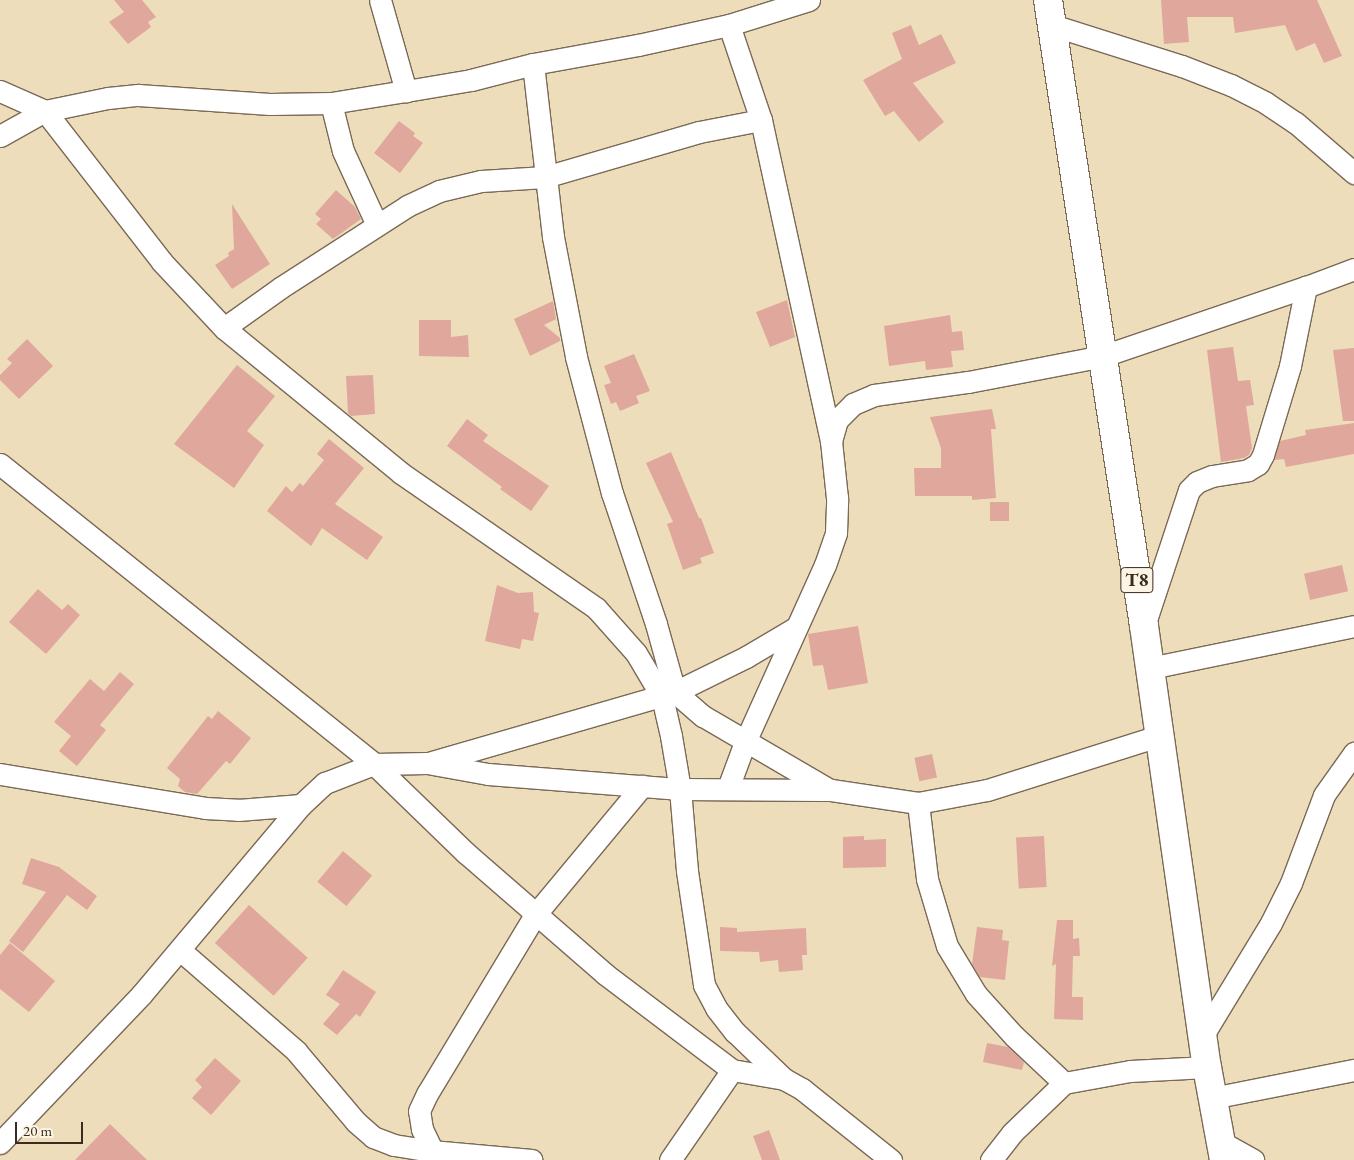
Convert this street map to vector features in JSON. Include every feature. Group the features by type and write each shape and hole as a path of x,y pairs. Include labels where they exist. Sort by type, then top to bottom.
{"highway":[{"name":"T8","path":"1050,13 1144,626 1158,736 1207,1067 1222,1151"}],"street":[{"path":"380,0 406,91"},
{"path":"0,136 45,112 108,98 138,95 270,104 331,103 406,91 471,80 533,64 638,45 729,25 809,0"},
{"path":"1050,13 1231,85 1266,103 1296,123 1354,173"},
{"path":"728,788 745,742 824,565 836,533 837,498 831,441 761,120 729,25"},
{"path":"533,64 545,177 564,302 593,427 612,493 656,624 669,694 671,736 680,789 687,871 704,985 716,1008 735,1032 784,1079 802,1089 891,1160"},
{"path":"2,88 45,112 162,262 224,328 402,473 596,608 669,694 745,742 831,790"},
{"path":"331,103 343,151 378,226"},
{"path":"224,328 280,288 407,206 439,191 481,181 545,177 699,132 761,120"},
{"path":"831,441 837,420 853,404 874,395 968,382 1103,356 1354,269"},
{"path":"1144,626 1189,490 1197,482 1212,476 1248,470 1258,464 1263,455 1290,366 1306,287"},
{"path":"4,471 374,764 466,854 605,974 732,1070 784,1079"},
{"path":"1150,668 1354,626"},
{"path":"426,763 669,694 746,657 795,628"},
{"path":"0,1143 70,1072 180,950 279,828 301,805 325,783 374,764 426,763 488,774 680,789 831,790 918,803 987,790 1158,736"},
{"path":"1203,1035 1271,923 1291,883 1324,795 1354,753"},
{"path":"0,774 206,808 238,810 301,805"},
{"path":"434,1155 422,1129 419,1111 427,1094 535,915 642,786"},
{"path":"918,803 927,879 947,946 976,994 1014,1036 1064,1083"},
{"path":"180,950 296,1051 356,1122 373,1137 394,1145 434,1155 532,1160"},
{"path":"991,1160 1012,1133 1064,1083 1130,1072 1207,1067"},
{"path":"670,1160 732,1070"},
{"path":"1212,1098 1354,1070"},
{"path":"1222,1151 1253,1160"}],"building":[{"path":"114,0 142,0 156,17 148,22 151,27 128,44 109,22 124,12"},
{"path":"1161,0 1317,0 1342,56 1324,63 1315,43 1296,51 1285,25 1235,33 1233,17 1187,17 1189,42 1164,44"},
{"path":"911,25 919,45 941,34 956,63 913,83 944,122 919,142 894,111 885,116 863,80 902,59 892,33"},
{"path":"399,121 415,133 413,136 423,143 400,173 374,153"},
{"path":"336,190 355,207 361,219 333,239 316,224 321,219 315,214"},
{"path":"232,204 270,264 232,289 215,265 229,256 228,253 234,249"},
{"path":"787,300 795,337 770,347 756,312"},
{"path":"553,301 556,319 544,325 560,338 560,341 530,356 514,319"},
{"path":"950,315 952,332 962,331 964,350 951,351 953,367 926,370 925,361 889,366 884,326"},
{"path":"419,320 451,320 451,337 468,335 469,357 419,356"},
{"path":"27,339 53,366 19,399 0,380 0,375 12,363 7,359"},
{"path":"1233,347 1238,381 1250,380 1254,405 1246,406 1252,448 1249,455 1244,458 1221,462 1207,350"},
{"path":"1354,348 1354,421 1343,421 1333,350"},
{"path":"634,354 650,391 636,396 639,403 620,411 616,402 611,404 604,385 611,383 604,366"},
{"path":"237,365 275,396 247,431 264,445 234,488 174,444"},
{"path":"373,375 375,414 351,416 348,413 346,376"},
{"path":"992,409 996,429 991,429 996,498 972,500 972,496 915,496 914,468 941,468 941,448 930,417"},
{"path":"467,419 488,435 483,441 549,486 531,511 500,489 502,487 447,446"},
{"path":"1354,423 1354,454 1286,467 1284,459 1274,460 1280,441 1306,435 1305,430"},
{"path":"329,439 364,468 335,504 383,537 367,560 322,528 311,546 267,511 286,486 292,492 300,483 303,486 324,460 317,454"},
{"path":"671,452 699,518 701,518 714,553 700,558 702,563 683,570 667,524 673,522 646,463"},
{"path":"990,502 1009,502 1009,521 990,521"},
{"path":"1342,565 1348,591 1310,600 1304,574"},
{"path":"497,585 518,593 533,592 534,612 539,613 533,641 522,639 520,649 485,641"},
{"path":"38,589 62,610 68,604 80,615 46,654 9,622"},
{"path":"858,626 868,683 828,690 823,665 813,666 808,634"},
{"path":"120,672 134,684 100,725 106,730 77,766 59,751 71,736 54,722 90,679 104,691"},
{"path":"218,711 251,738 230,764 226,761 197,794 185,792 178,786 180,779 167,768 208,716 212,719"},
{"path":"932,754 937,777 919,781 914,758"},
{"path":"864,836 864,840 886,839 886,867 843,868 843,837"},
{"path":"1044,836 1047,887 1019,888 1016,837"},
{"path":"343,851 372,875 346,906 317,882"},
{"path":"31,858 59,867 97,896 87,910 67,895 23,952 9,941 46,892 22,884"},
{"path":"249,905 308,958 274,996 215,943"},
{"path":"1057,920 1073,920 1073,939 1079,938 1080,956 1073,956 1072,997 1083,997 1083,1020 1054,1019 1056,964 1052,966"},
{"path":"720,927 737,928 737,932 806,928 807,955 802,955 803,970 779,972 778,960 760,962 759,952 720,951"},
{"path":"977,927 1003,930 1002,940 1009,941 1005,980 980,977 972,964"},
{"path":"10,943 55,981 29,1012 0,989 0,955"},
{"path":"343,970 376,992 360,1017 356,1014 337,1035 323,1024 340,1004 326,995"},
{"path":"987,1043 1008,1047 1024,1062 1022,1070 983,1062"},
{"path":"215,1058 241,1081 211,1115 192,1098 202,1087 195,1080"},
{"path":"110,1124 147,1160 75,1160"},
{"path":"769,1130 780,1160 762,1160 753,1136"}]}
